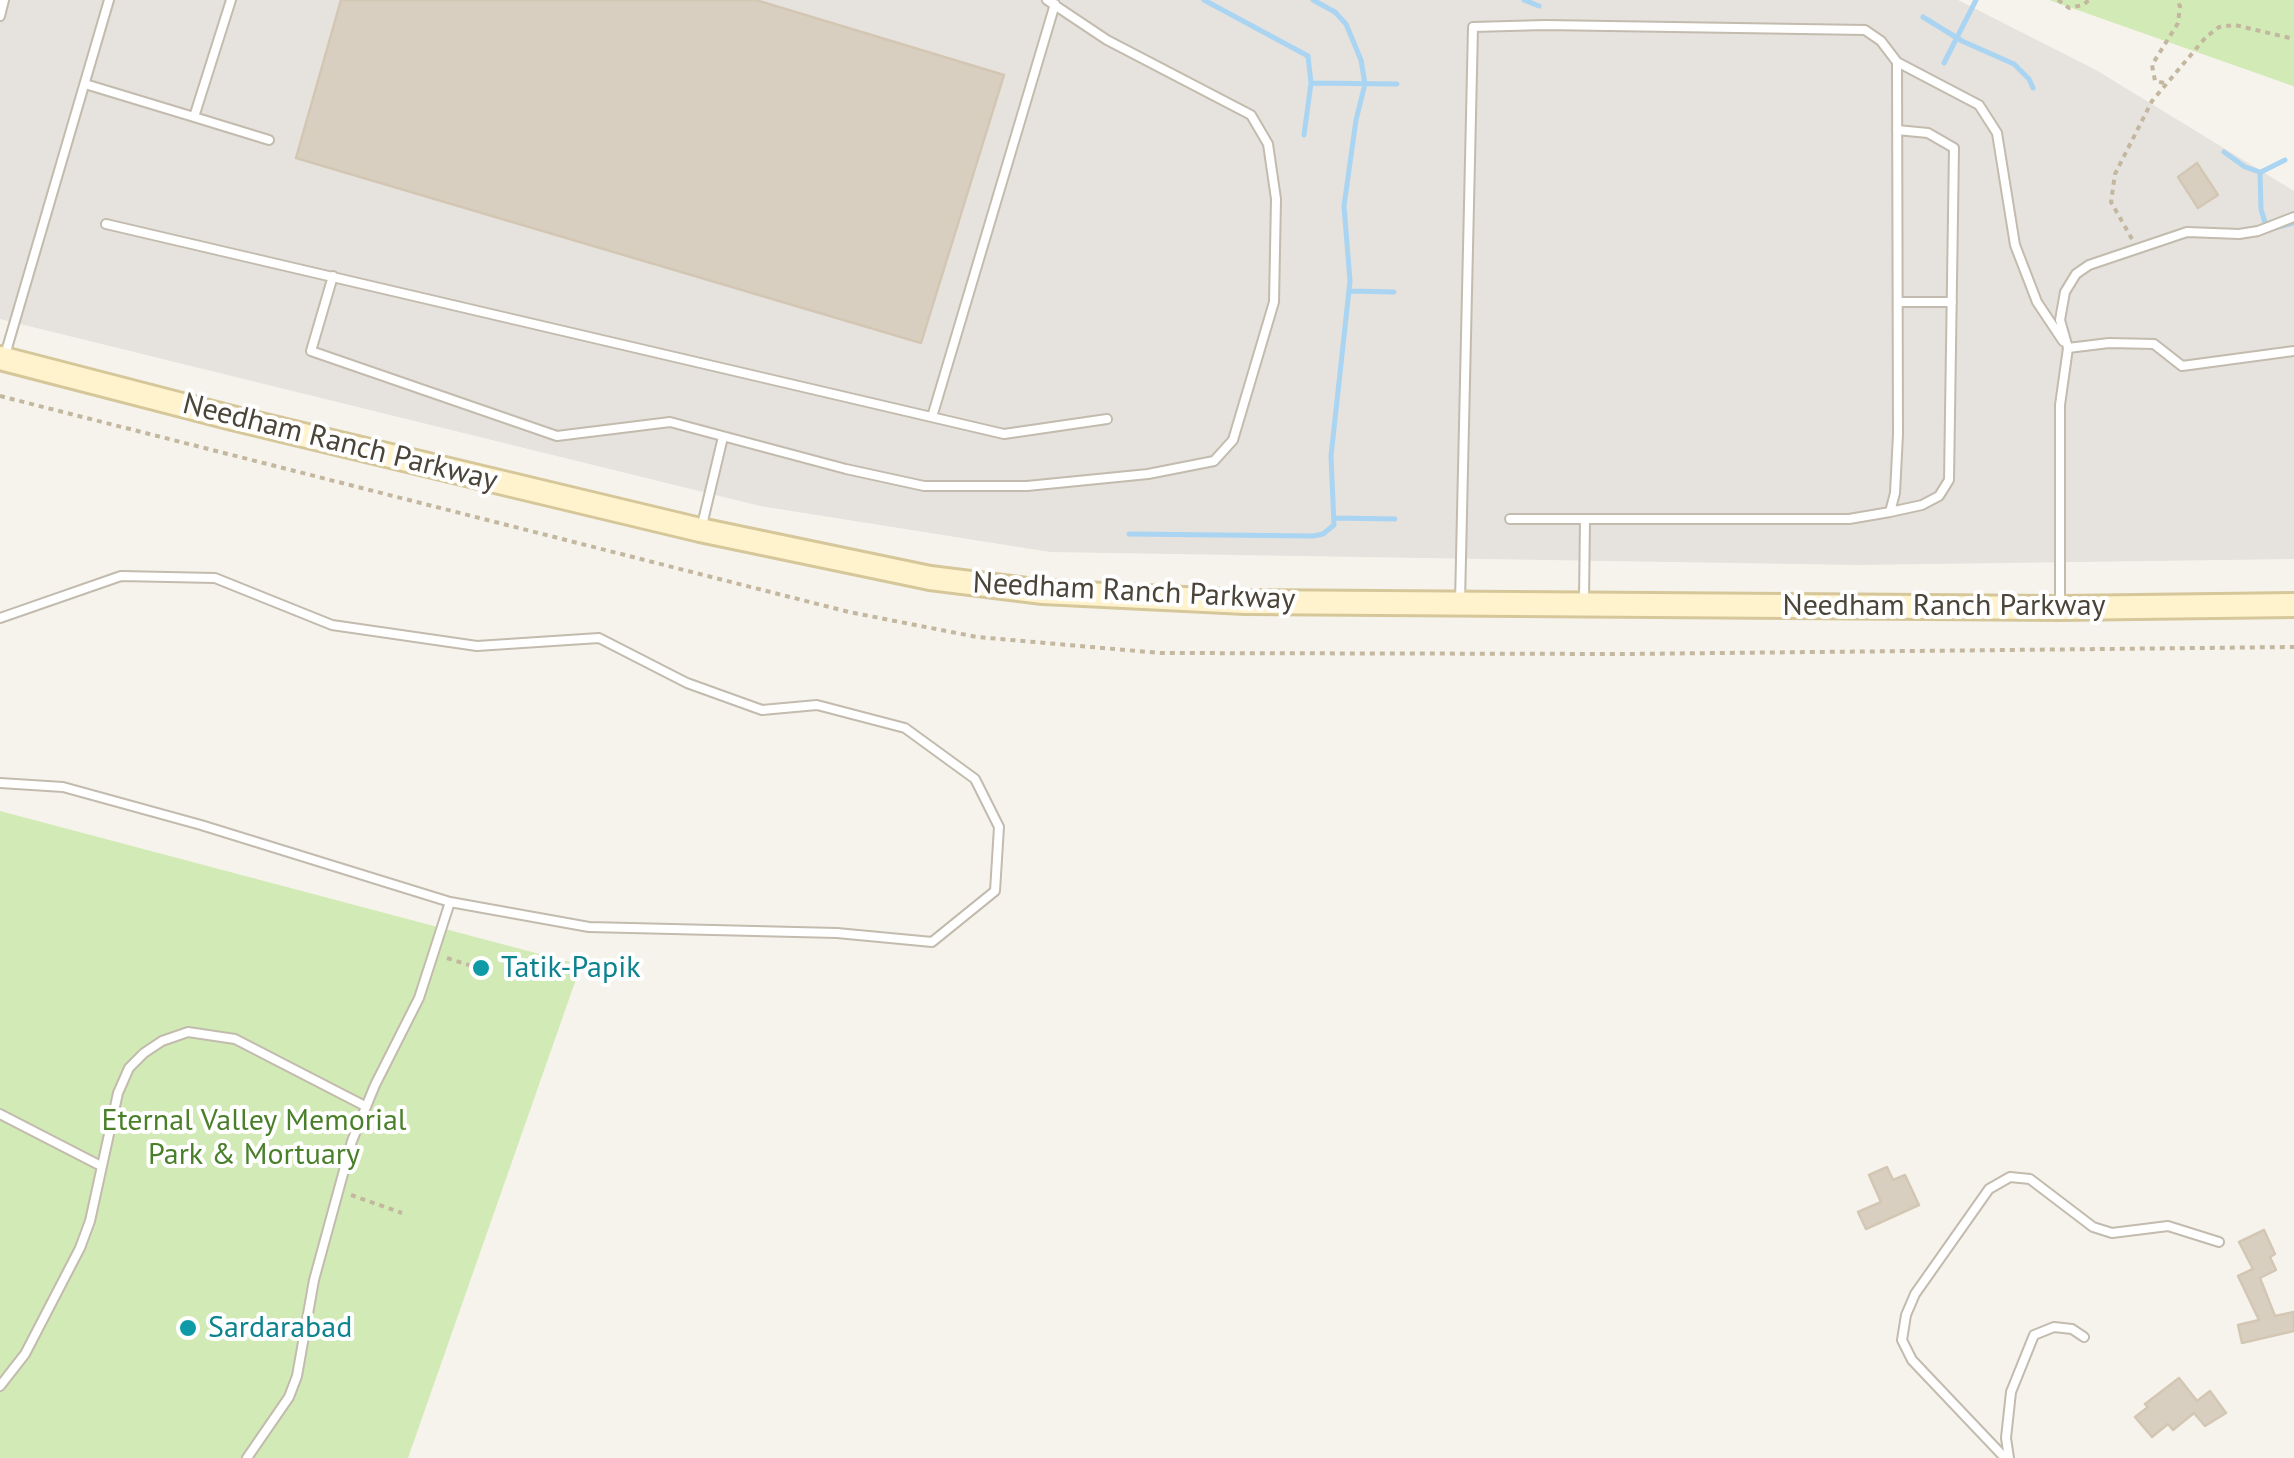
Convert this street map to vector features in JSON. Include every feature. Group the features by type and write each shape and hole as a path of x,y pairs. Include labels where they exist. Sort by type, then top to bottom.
{"street":[{"name":"Needham Ranch Parkway","path":"2,359 700,530 930,578 1042,592 1245,602 2060,608 2294,605"}],"lane":[{"path":"0,16 4,0"},
{"path":"2,359 110,0"},
{"path":"194,116 231,0"},
{"path":"333,276 311,351 557,436 670,422 924,486 1027,486 1148,474 1214,462 1233,440 1274,302 1276,199 1268,144 1251,115 1108,40 1051,2 932,417"},
{"path":"1460,602 1472,26 1865,30 1897,62 1979,105 1997,133 2015,245 2038,302 2068,348"},
{"path":"1890,512 1898,434 1897,62"},
{"path":"85,84 269,140"},
{"path":"1510,519 1849,519 1922,506 1939,496 1949,480 1954,148 1928,133 1897,130"},
{"path":"2060,608 2060,405 2068,348 2060,320 2065,292 2076,274 2089,265 2137,248 2186,232 2258,231 2294,217"},
{"path":"106,224 1004,434 1107,420"},
{"path":"1898,302 1952,302"},
{"path":"2068,348 2154,344 2182,366 2294,350"},
{"path":"700,530 723,437"},
{"path":"1584,604 1585,520"},
{"path":"0,618 121,576 216,578 332,625 477,646 599,638 687,683 762,710 817,705 905,728 975,778 1000,827 995,891 932,942 837,933 589,927 450,902 63,787 0,783"},
{"path":"247,1458 273,1422 297,1376 314,1280 337,1190 365,1106 418,998 450,902"},
{"path":"0,1386 25,1354 80,1248 90,1221 114,1104 129,1068 144,1053 188,1032 236,1039 365,1106"},
{"path":"0,1114 101,1166"},
{"path":"2007,1458 1912,1360 1902,1340 1915,1294 1989,1189 2010,1177 2030,1179 2093,1227 2112,1233 2168,1226 2218,1242"},
{"path":"2007,1458 2011,1392 2034,1335 2054,1327 2072,1329 2084,1337"}],"path":[{"path":"2058,0 2069,8 2089,0"},
{"path":"2167,82 2155,81 2152,65 2178,23 2176,0"},
{"path":"2137,248 2112,202 2114,174 2138,123 2167,82 2218,27 2234,24 2294,39"},
{"path":"433,953 475,967"},
{"path":"337,1190 402,1213"}],"shaded area":[{"path":"0,0 1958,0 2096,70 2294,191 2294,559 1858,565 1050,552 760,506 0,319"}],"green space":[{"path":"2049,0 2294,0 2294,87 2293,86"},
{"name":"Eternal Valley Memorial Park & Mortuary","path":"0,811 581,965 408,1458 0,1458"}],"building":[{"path":"341,0 756,0 1004,75 921,343 296,158"},
{"path":"2197,163 2218,195 2198,208 2178,177"},
{"path":"1887,1167 1893,1180 1905,1175 1919,1205 1866,1229 1858,1212 1881,1202 1869,1175"},
{"path":"2264,1230 2275,1254 2270,1257 2276,1270 2260,1278 2275,1316 2294,1312 2294,1331 2242,1343 2238,1325 2259,1320 2238,1276 2253,1269 2239,1242"},
{"path":"2179,1378 2197,1401 2210,1391 2226,1413 2205,1426 2194,1413 2173,1430 2168,1424 2152,1437 2135,1417 2148,1407 2145,1404"}],"waterway":[{"path":"1204,0 1308,56 1311,83 1304,135"},
{"path":"1129,534 1313,536 1334,525 1331,456 1350,281 1344,206 1365,84 1361,60 1346,24 1335,12 1313,0"},
{"path":"1524,0 1539,6"},
{"path":"1944,63 1976,0"},
{"path":"1923,17 1962,41 2014,64 2033,88"},
{"path":"1311,83 1397,84"},
{"path":"2224,152 2260,172 2261,209 2266,226"},
{"path":"2261,172 2285,160"},
{"path":"2274,228 2294,223"},
{"path":"1349,291 1394,292"},
{"path":"1336,518 1395,519"}],"place":[{"name":"Tatik-Papik","path":"481,968"},
{"name":"Sardarabad","path":"188,1328"}]}
